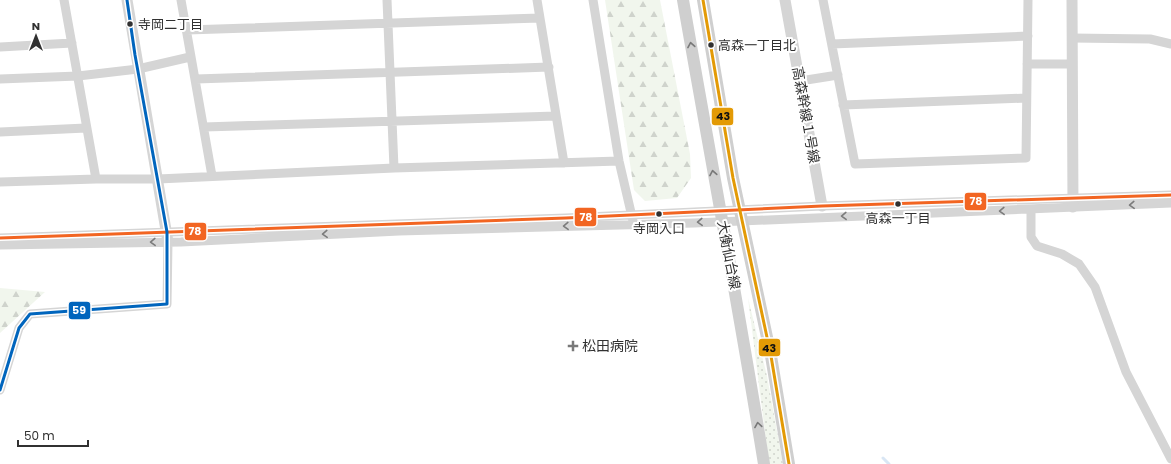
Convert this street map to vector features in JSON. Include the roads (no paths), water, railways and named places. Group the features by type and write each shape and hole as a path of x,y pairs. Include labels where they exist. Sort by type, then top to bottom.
{"main road":[{"name":"大衡仙台線","path":"683,0 722,216 764,464"},
{"name":"大衡仙台線","path":"703,0 740,215 770,356 789,464"}],"street":[{"path":"64,0 96,179"},
{"path":"0,390 19,328 30,314 166,304 168,237 127,0"},
{"path":"181,0 212,176"},
{"path":"387,0 394,168"},
{"path":"537,0 564,162"},
{"path":"593,0 619,161 632,220"},
{"name":"高森幹線１号線","path":"785,0 822,206"},
{"path":"823,0 855,164 1026,158 1028,0"},
{"path":"1072,0 1073,203"},
{"path":"187,30 540,18"},
{"path":"832,44 1028,36"},
{"path":"1072,38 1150,39 1171,44"},
{"path":"0,47 72,43"},
{"path":"0,79 78,76 138,69 190,57"},
{"path":"1027,64 1072,64"},
{"path":"196,79 389,71 548,67"},
{"path":"800,81 838,76"},
{"path":"843,105 1026,98"},
{"path":"204,127 556,116"},
{"path":"0,132 86,128"},
{"path":"0,182 158,179 394,168 619,161"},
{"path":"0,238 168,237 399,231 740,215 1031,210 1073,203 1171,195"},
{"path":"740,215 822,206 1171,203"},
{"path":"1031,210 1031,237 1037,246 1062,254 1079,264 1095,288 1126,372 1171,459"},
{"path":"0,246 168,237"}],"waterway":[{"path":"883,458 889,464"}],"place":[{"name":"寺岡二丁目","path":"130,24"},
{"name":"高森一丁目北","path":"711,45"},
{"name":"高森一丁目","path":"898,204"},
{"name":"寺岡入口","path":"659,214"},
{"name":"松田病院","path":"573,346"}]}
